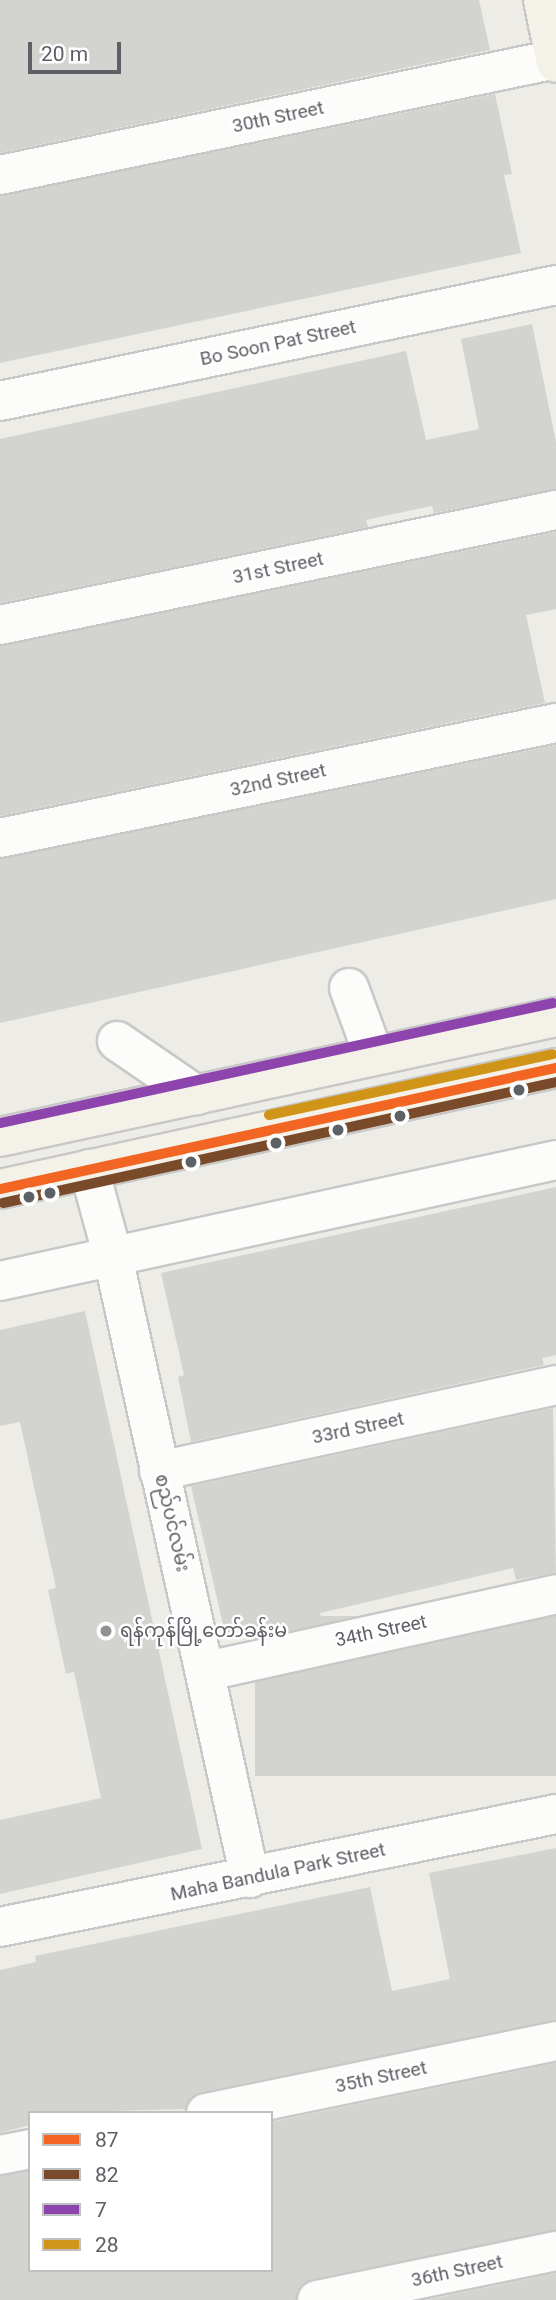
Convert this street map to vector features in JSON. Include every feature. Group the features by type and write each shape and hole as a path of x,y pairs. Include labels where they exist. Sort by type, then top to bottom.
{"main road":[{"path":"543,0 556,60"},
{"path":"0,1137 556,1017"},
{"path":"0,1189 556,1068"}],"street":[{"name":"30th Street","path":"0,175 556,60"},
{"name":"Bo Soon Pat Street","path":"0,401 556,285"},
{"name":"31st Street","path":"0,625 556,510"},
{"name":"32nd Street","path":"0,838 556,723"},
{"path":"349,988 374,1056"},
{"path":"117,1041 196,1095"},
{"path":"0,1281 556,1160"},
{"name":"စည်ပင်လမ်း","path":"89,1169 113,1256 159,1471 207,1671 250,1878"},
{"name":"33rd Street","path":"159,1471 556,1385"},
{"name":"34th Street","path":"207,1671 556,1594"},
{"name":"Maha Bandula Park Street","path":"0,1927 556,1814"},
{"name":"35th Street","path":"216,2111 556,2041"},
{"path":"0,2155 28,2149"},
{"name":"36th Street","path":"317,2300 556,2251"}],"building":[{"path":"0,0 479,0 490,50 0,153"},
{"path":"495,94 512,174 504,175 521,253 0,363 0,196"},
{"path":"532,324 556,442 556,489 434,513 432,506 366,520 368,527 0,603 0,439 406,351 426,440 479,429 461,339"},
{"path":"556,532 556,609 526,615 545,703 0,816 0,646"},
{"path":"556,745 556,899 0,1023 0,859"},
{"path":"556,1187 556,1355 542,1358 544,1365 191,1442 178,1377 184,1375 161,1273"},
{"name":"ရန်ကုန်မြို့တော်ခန်းမ","path":"85,1311 202,1849 0,1894 0,1820 101,1798 74,1672 66,1674 48,1590 56,1588 20,1422 0,1426 0,1330"},
{"path":"553,1408 556,1573 516,1580 513,1568 320,1613 322,1623 253,1638 251,1627 225,1633 191,1486"},
{"path":"255,1616 556,1616 556,1776 255,1776"},
{"path":"556,1848 556,2020 202,2092 191,2097 185,2109 28,2111 28,2126 0,2133 0,1970 36,1962 35,1956 370,1887 392,1991 450,1979 429,1873"},
{"path":"556,2063 556,2230 313,2279 302,2284 296,2300 0,2300 0,2176 28,2171 28,2272 273,2272 273,2122"},
{"path":"556,2273 556,2300 426,2300"}],"transit line":[{"name":"7","path":"0,1123 553,1003"},
{"name":"28","path":"269,1115 553,1054"},
{"name":"87","path":"0,1189 556,1068"},
{"name":"82","path":"3,1203 556,1082"}],"place":[{"name":"ရန်ကုန်မြို့တော်ခန်းမ","path":"106,1631"}]}
